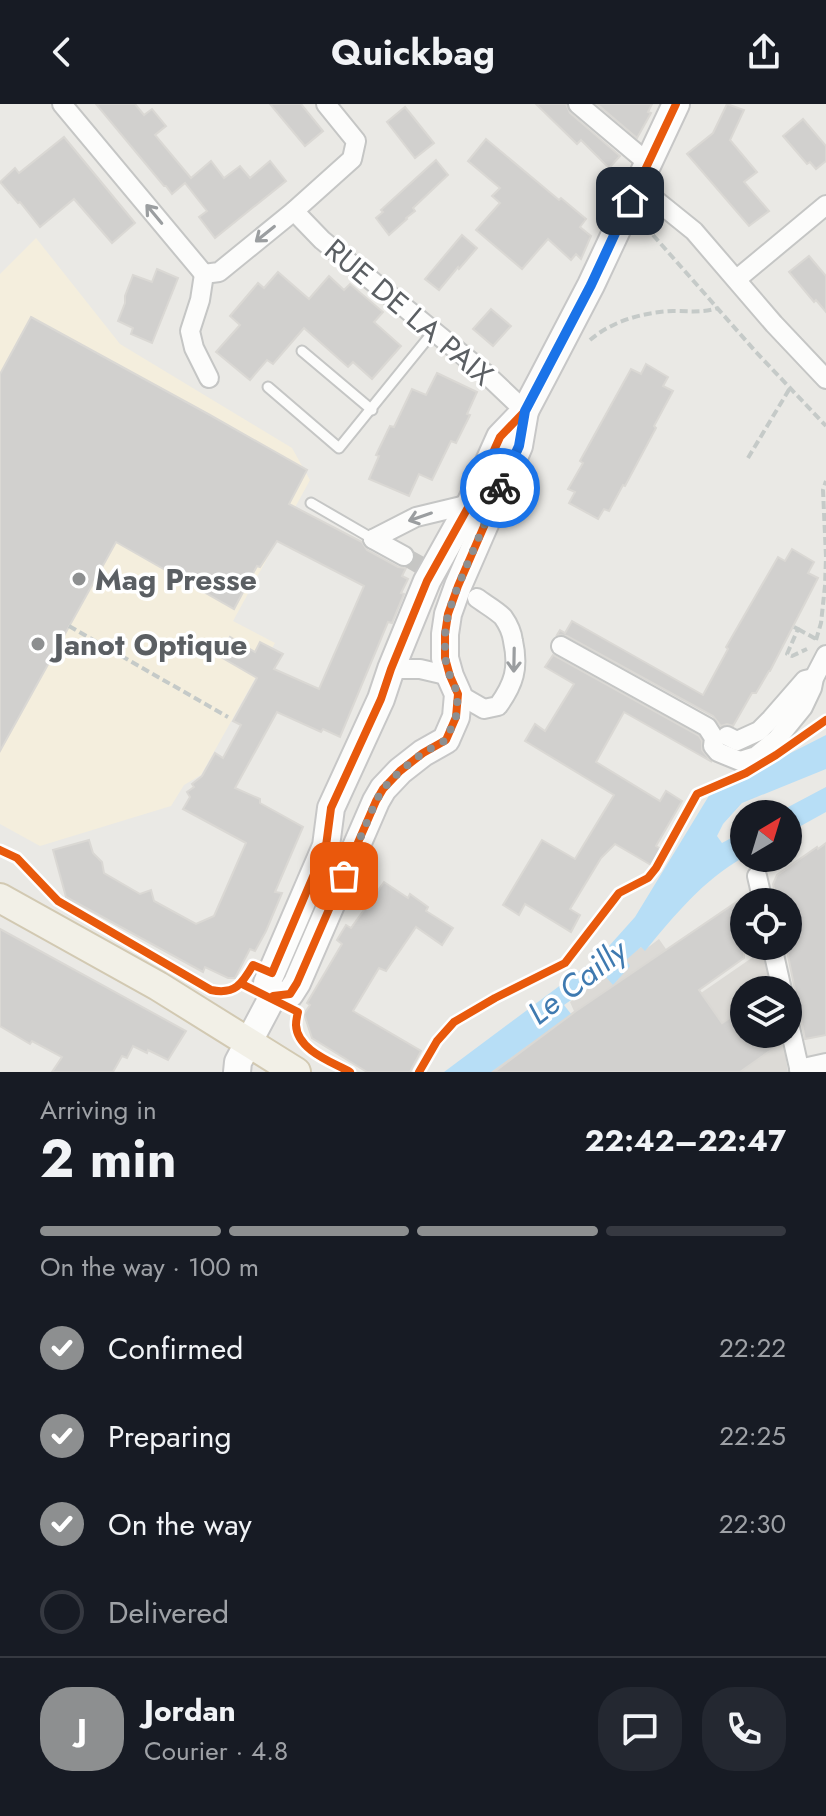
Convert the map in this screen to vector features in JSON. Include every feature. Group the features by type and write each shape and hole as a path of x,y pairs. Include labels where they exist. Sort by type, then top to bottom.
{"main road":[{"path":"0,898 158,986 236,1062 296,1072"}],"street":[{"path":"62,104 204,274 190,331 194,348 209,378"},
{"path":"204,274 219,272 352,159 356,141 326,104"},
{"path":"578,104 826,379"},
{"path":"273,996 267,983 322,857 331,808 381,699 427,581 470,504 500,437 525,411 591,285 676,104"},
{"path":"737,279 826,205"},
{"name":"RUE DE LA PAIX","path":"294,211 322,240 486,374 525,411"},
{"path":"273,996 290,994 297,983 383,789 423,753 446,740 456,717 454,685 445,658 448,614 519,446 525,411"},
{"path":"373,539 416,517 470,504"},
{"path":"373,539 404,556"},
{"path":"391,669 420,669 454,685 484,709 498,706 507,693 517,659 511,632 503,618 477,598"},
{"path":"561,646 707,727 718,752 740,761 756,756 791,725 812,688 821,647"},
{"path":"727,736 737,741 759,731 805,680 814,678"},
{"path":"328,836 356,849"},
{"path":"757,876 760,888"},
{"path":"236,1062 273,996"},
{"path":"794,1048 799,1070 826,1063"}],"lane":[{"path":"268,387 339,448 433,332"},
{"path":"302,351 372,410"},
{"path":"311,503 373,539"}],"path":[{"path":"653,235 826,426"},
{"path":"557,350 586,344 601,332 643,314 705,312 718,308"},
{"path":"748,458 790,388"},
{"path":"821,647 826,557 823,490 826,481"},
{"path":"69,626 228,717"},
{"path":"796,628 821,647 812,647 792,656 787,654 796,628"}],"shaded area":[{"path":"36,238 120,344 292,448 310,480 233,621 275,643 201,775 184,785 171,806 40,846 0,824 0,274"},
{"path":"659,939 698,995 749,960 771,960 774,976 730,976 730,1048 784,1048 788,1072 490,1072 574,1011 570,1002 641,947 646,949"}],"water":[{"name":"Le Cailly","path":"826,735 826,769 749,800 730,800 730,816 717,836 722,843 730,839 730,865 678,912 645,951 641,947 626,960 630,966 613,985 605,976 564,1005 571,1014 491,1072 444,1072 601,955 635,917 710,794"},
{"path":"826,787 826,812 802,825 801,800"}],"building":[{"path":"96,104 135,104 144,115 152,109 166,126 155,135 191,178 211,161 224,178 240,166 250,178 270,161 286,181 215,238 199,217 207,211 185,183 172,194"},
{"path":"270,104 301,104 323,131 305,146"},
{"path":"536,104 566,104 570,113 620,156 609,168 581,140 577,144"},
{"path":"597,104 652,104 648,112 651,113 637,138"},
{"path":"727,104 744,110 730,140 757,172 744,182 769,211 749,226 687,154 713,133"},
{"path":"405,107 434,143 415,158 387,122"},
{"path":"803,119 826,146 826,161 816,169 810,162 807,164 783,136"},
{"path":"64,137 135,223 112,243 74,199 40,227 0,182 15,168 19,173"},
{"path":"486,139 586,219 580,227 591,236 581,259 576,254 571,260 548,239 522,269 476,230 500,203 492,196 500,188 468,161"},
{"path":"436,160 448,175 389,235 376,218 383,212 381,210"},
{"path":"462,235 477,248 439,290 425,279"},
{"path":"809,256 826,276 826,312 789,272"},
{"path":"157,269 178,278 152,343 131,334 133,328 118,321 133,275 152,282"},
{"path":"278,272 309,299 329,276 344,290 350,284 383,312 374,322 401,346 372,379 353,362 348,367 304,328 273,364 267,360 250,380 216,352 240,325 230,316 258,283 264,288"},
{"path":"491,309 511,326 493,346 473,329"},
{"path":"31,317 307,470 289,504 362,542 367,550 398,567 406,568 402,576 408,579 401,593 404,594 392,623 388,622 340,737 277,712 235,788 260,799 260,803 303,827 275,892 282,893 266,931 255,951 250,949 235,978 228,978 205,967 203,972 66,897 53,850 89,840 93,853 102,862 104,873 140,894 151,890 154,901 196,924 214,916 246,843 183,809 190,797 187,792 202,776 215,753 223,758 241,725 233,721 257,678 219,656 230,637 255,652 260,642 283,654 274,669 319,689 364,586 277,541 260,567 257,566 234,609 116,542 0,751 0,374"},
{"path":"646,364 668,377 663,386 673,391 625,486 609,511 604,509 598,519 569,503 575,492 568,489 631,369 641,374"},
{"path":"437,373 477,392 456,443 451,441 432,480 419,474 409,496 369,479 379,456 376,455 412,389 426,395"},
{"path":"792,549 814,562 808,573 818,578 770,671 756,693 752,693 733,726 721,726 713,716 567,636 557,635 560,630 565,633 572,621 703,695 728,649 726,647 778,557 785,561"},
{"path":"553,655 699,736 702,750 712,762 624,712 596,762 660,801 666,791 682,801 656,846 661,849 651,865 615,844 601,858 570,909 580,915 571,932 525,904 519,915 503,905 542,840 575,859 614,795 525,741 535,724 545,731 574,684 545,667"},
{"path":"826,843 826,1035 805,1039 802,976 792,976 789,960 802,960 802,888 774,888 773,884 781,872 802,872 802,858"},
{"path":"384,882 408,898 410,894 428,907 426,911 453,928 442,945 416,927 386,971 379,968 353,1011 421,1051 410,1072 367,1072 312,1038 304,1014 310,1005 307,1003 342,944 337,940 346,925 351,928"},
{"path":"730,906 730,960 741,960 699,990 722,1023 730,1018 730,1048 774,1048 740,1072 494,1072 576,1011"},
{"path":"0,929 186,1031 168,1060 133,1046 127,1058 122,1056 113,1072 52,1072 62,1057 32,1041 30,1044 0,1026"}],"tunnel":[{"path":"404,556 467,592"}],"cycle path":[{"path":"0,850 17,858 58,901 211,990 232,989 245,978 253,965 272,973 326,846 331,808 381,699 427,581 470,504 500,437 525,411 591,285 676,104"},
{"path":"272,998 290,994 297,983 383,789 423,753 446,740 456,717 458,694 445,658 448,614 519,446 525,411"},
{"path":"419,1072 437,1041 454,1022 565,963 619,893 648,878 656,868 697,794 746,773 826,720"},
{"path":"242,984 298,1012 296,1025 302,1041 317,1054 350,1072"}],"way so far":[{"path":"344,876 383,789 423,753 446,740 456,717 458,694 445,658 448,614 500,488"}],"place":[{"name":"Mag Presse","path":"79,579"},
{"name":"Janot Optique","path":"38,644"}],"route":[{"path":"500,488 519,446 525,411 591,285 630,201"}]}
